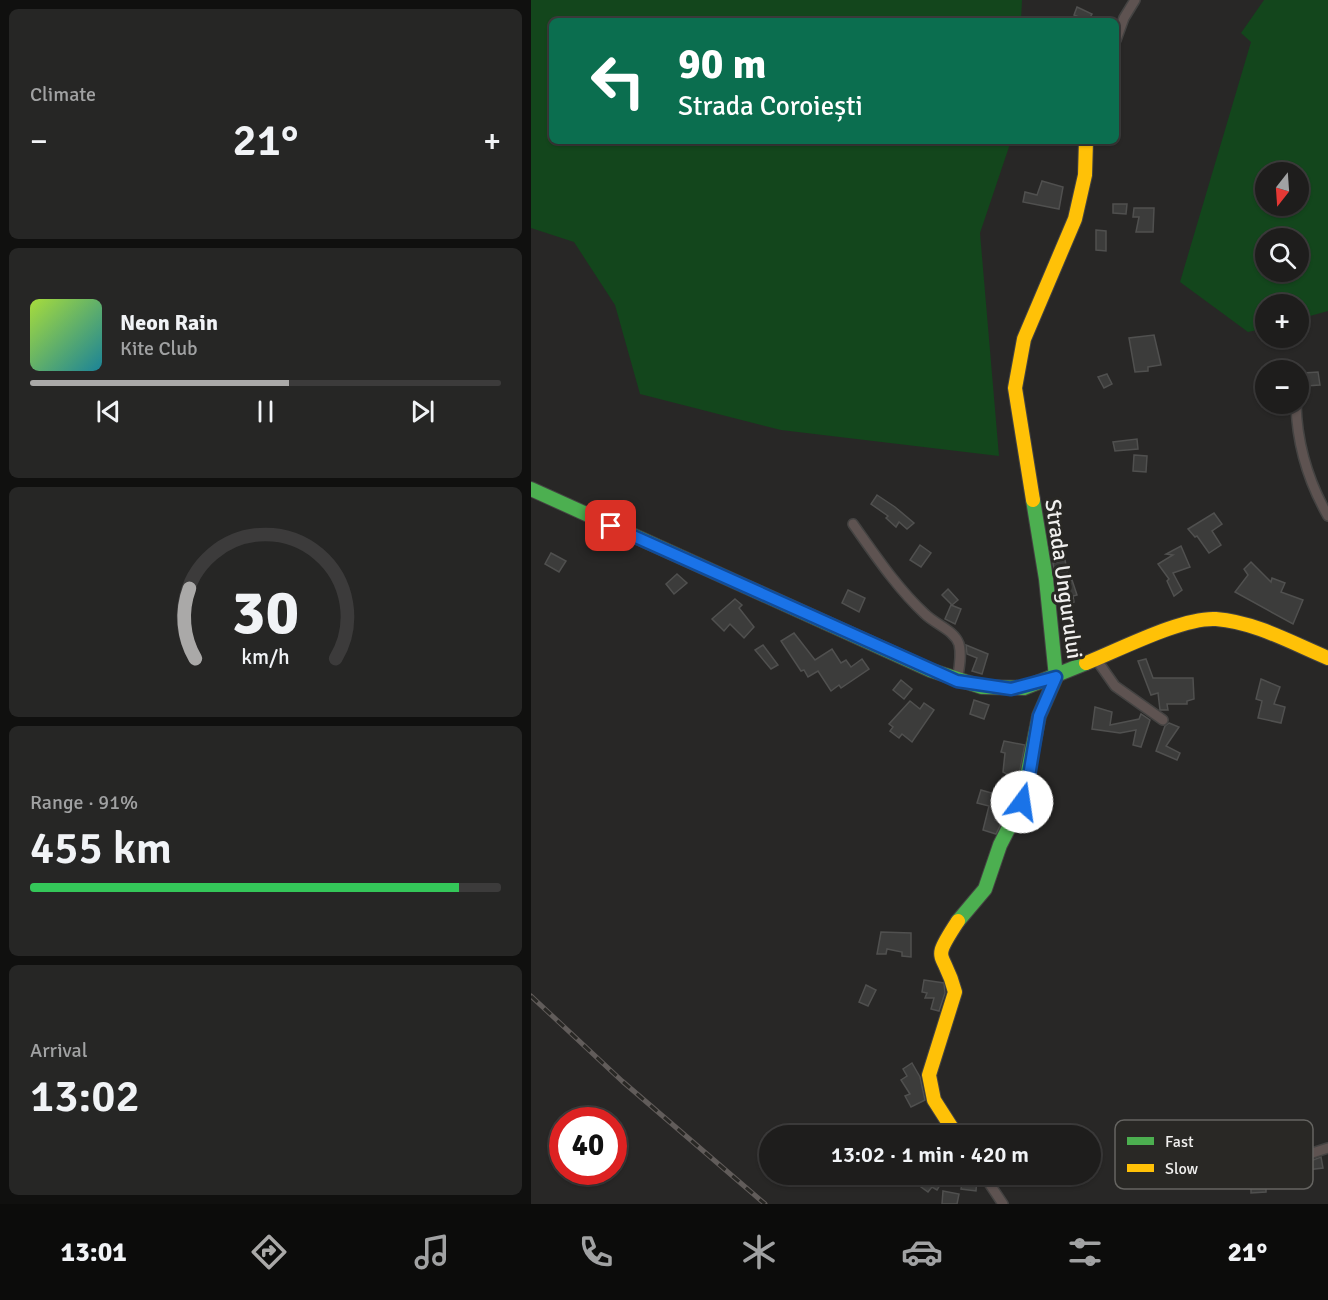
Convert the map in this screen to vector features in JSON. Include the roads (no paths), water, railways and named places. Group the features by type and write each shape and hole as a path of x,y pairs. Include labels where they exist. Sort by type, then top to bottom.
{"street":[{"path":"1119,32 1135,0"},
{"name":"Strada Ungurului","path":"949,1125 934,1104 929,1075 955,992 952,980 939,955 940,948 959,919 975,904 985,889 1000,845 1022,802 1028,782 1039,716 1061,675 1015,387 1018,364 1027,331 1075,219 1085,175 1086,144"},
{"path":"1297,414 1303,461 1315,494 1328,516"},
{"path":"531,489 682,560 957,681 1011,689 1061,675 1175,627 1214,619 1252,626 1328,658"},
{"path":"853,524 906,594 926,615 952,633 959,643 960,660 957,681"},
{"path":"1096,659 1115,686 1163,720"},
{"path":"1313,1153 1328,1148"},
{"path":"990,1185 1003,1204"}],"railway":[{"path":"531,996 622,1081 765,1204"}]}
